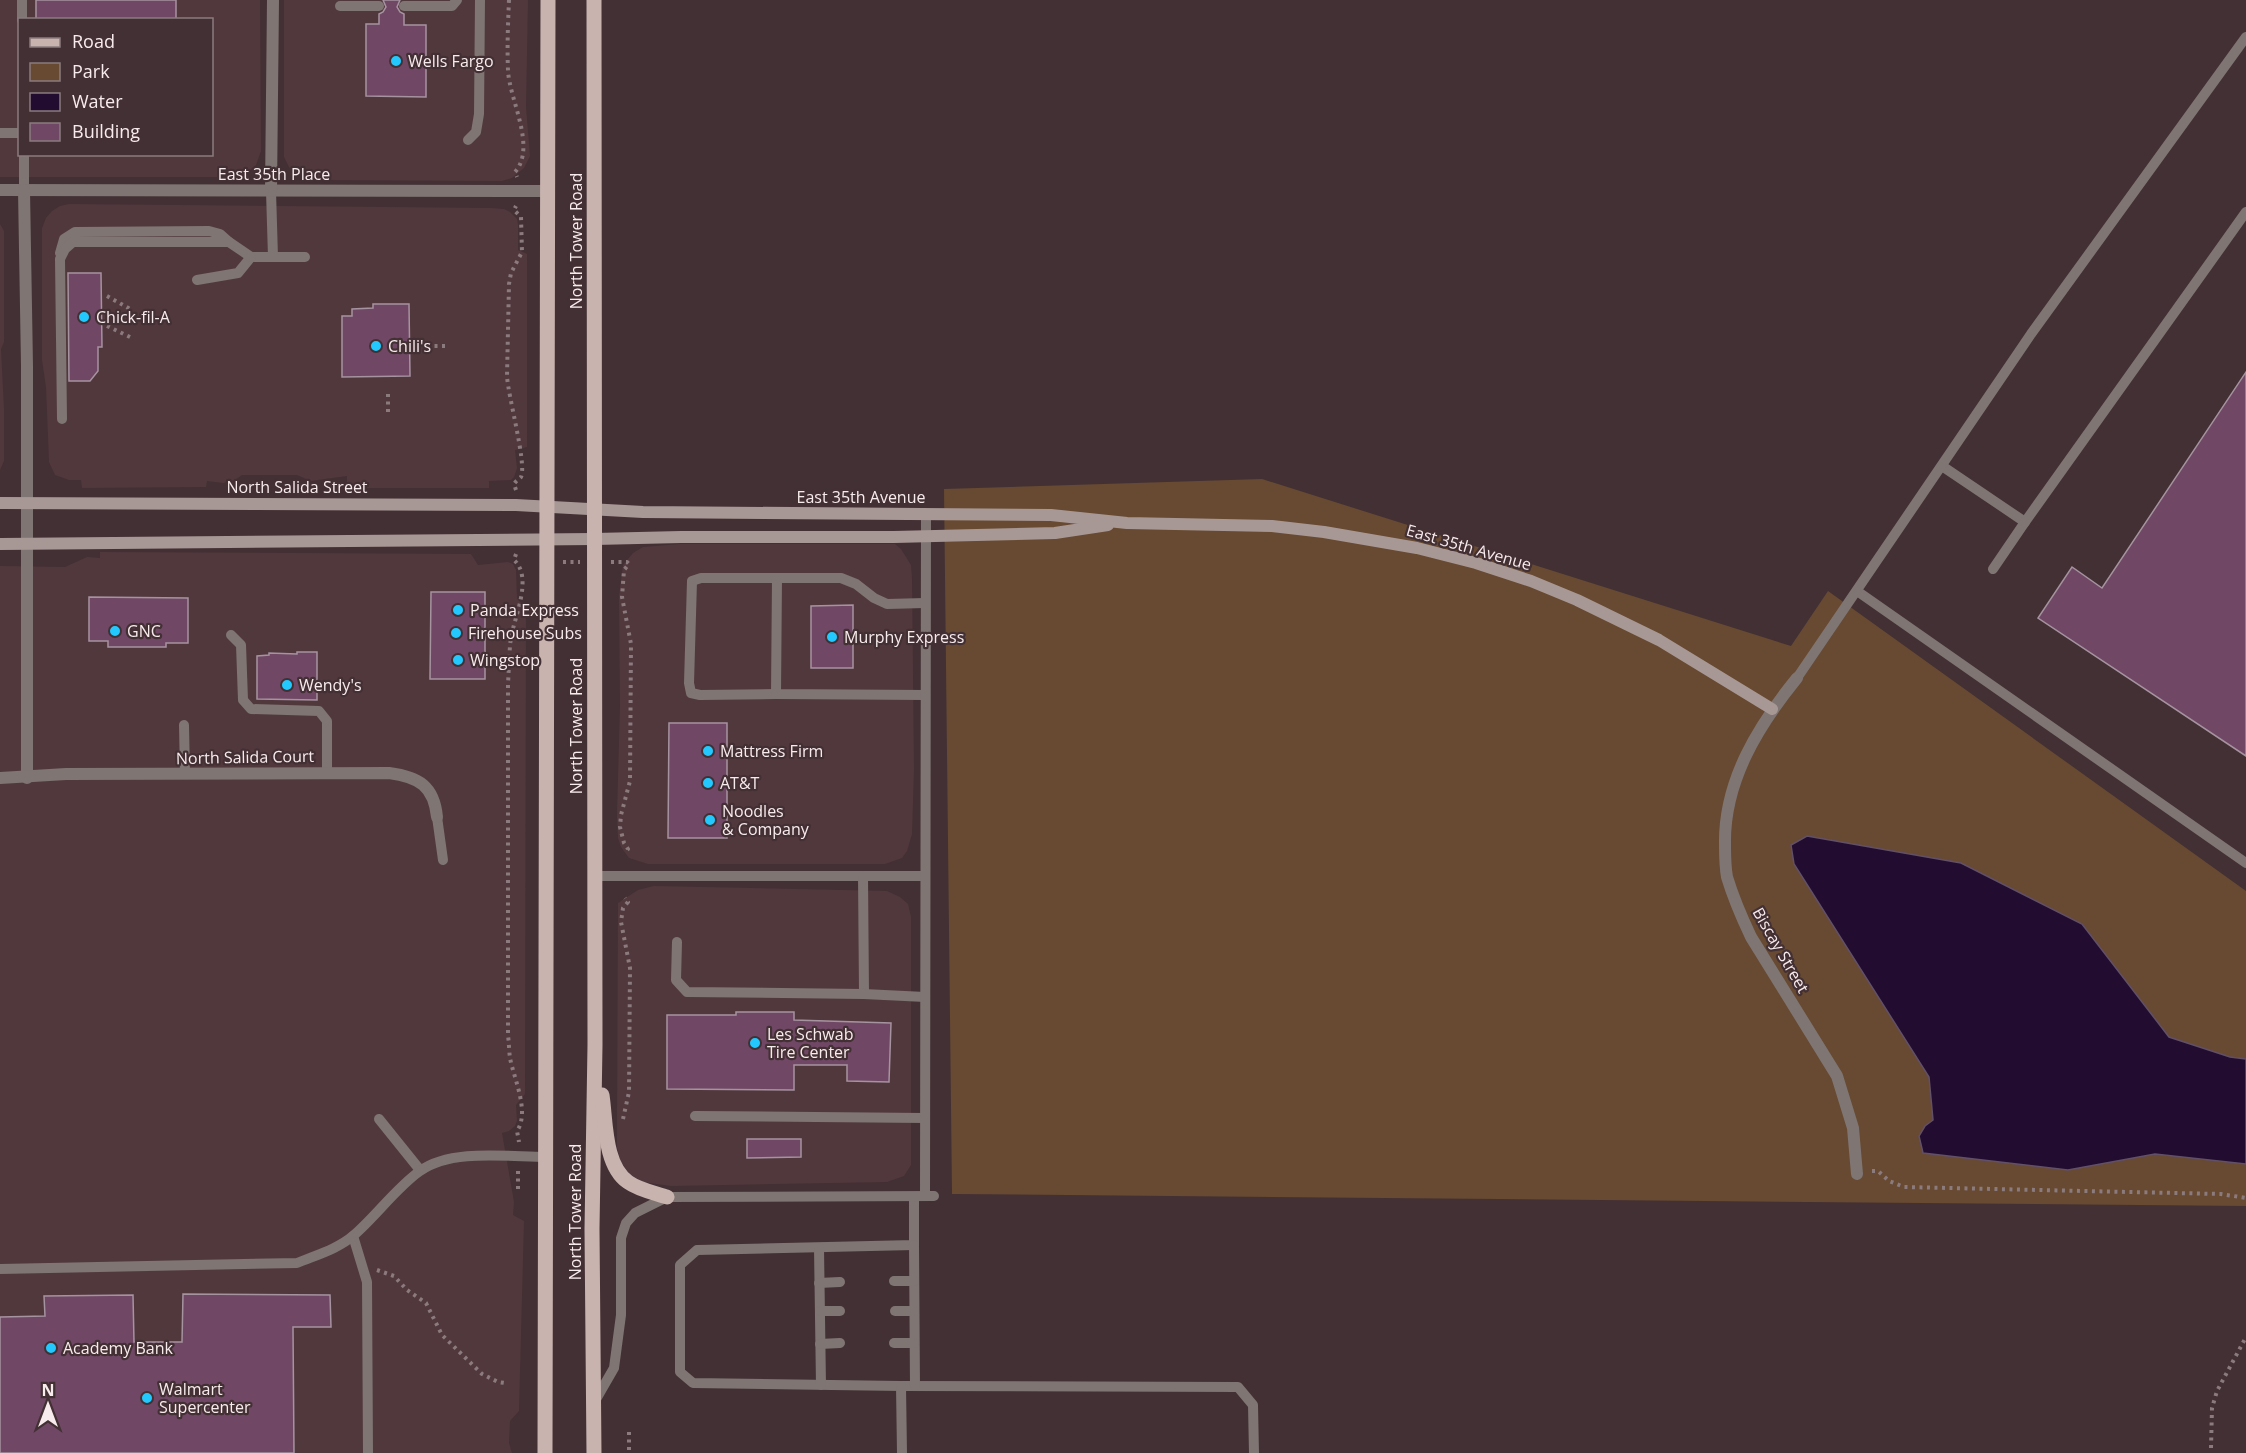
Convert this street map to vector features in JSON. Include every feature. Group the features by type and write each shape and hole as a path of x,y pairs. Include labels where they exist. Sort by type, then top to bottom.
{"main road":[{"name":"North Tower Road","path":"545,1453 548,0"},
{"name":"North Tower Road","path":"594,0 593,876 595,1045 592,1229 594,1453"},
{"path":"595,1045 610,1151 616,1169 628,1182 667,1197"}],"street":[{"path":"271,191 273,0"},
{"name":"East 35th Place","path":"0,190 548,191"},
{"path":"24,190 27,778"},
{"name":"North Salida Street","path":"0,503 595,508"},
{"name":"East 35th Avenue","path":"595,508 643,512 1051,515 1127,523 1272,526 1368,538 1476,563 1531,580 1659,640 1772,709"},
{"name":"East 35th Avenue","path":"546,539 1056,533 1127,523"},
{"path":"0,544 546,539"},
{"name":"Biscay Street","path":"1797,678 1772,709 1742,761 1730,801 1725,838 1727,875 1751,937 1837,1076 1853,1128 1857,1174"},
{"name":"North Salida Court","path":"0,778 66,774 402,774 430,790 435,800 437,817"}],"lane":[{"path":"22,0 22,18"},
{"path":"404,6 452,6 457,0"},
{"path":"468,140 476,132 479,114 480,0"},
{"path":"340,6 379,6"},
{"path":"1797,678 2031,334 2246,37"},
{"path":"0,133 18,133"},
{"path":"24,156 24,190"},
{"path":"271,191 273,256"},
{"path":"1993,569 2246,212"},
{"path":"62,419 60,259 65,249 74,242 229,242 251,257 304,257"},
{"path":"197,280 238,273 251,257"},
{"path":"1942,466 2025,522"},
{"path":"915,1386 914,1245 924,1197 925,1118 926,514"},
{"path":"925,603 887,604 874,598 856,584 841,578 701,578 692,581 689,671 691,693 700,695 925,695"},
{"path":"776,694 777,578"},
{"path":"1857,591 2246,863"},
{"path":"231,635 237,640 241,650 243,700 251,709 319,711 327,721 327,773"},
{"path":"184,725 185,774"},
{"path":"437,817 443,860"},
{"path":"593,876 924,876"},
{"path":"863,876 864,994"},
{"path":"677,942 676,980 687,992 864,994 925,998"},
{"path":"695,1116 925,1118"},
{"path":"379,1119 420,1170"},
{"path":"0,1269 297,1263 335,1247 353,1236 420,1170 458,1157 546,1157"},
{"path":"593,1404 614,1368 621,1315 621,1238 626,1223 634,1213 667,1197 924,1197"},
{"path":"353,1236 367,1282 369,1453"},
{"path":"914,1245 697,1250 680,1264 680,1372 693,1383 1238,1387 1253,1405 1254,1453"},
{"path":"819,1248 821,1385"},
{"path":"894,1281 914,1281"},
{"path":"819,1282 840,1282"},
{"path":"820,1311 840,1311"},
{"path":"895,1311 914,1311"},
{"path":"894,1343 914,1343"},
{"path":"820,1344 840,1344"},
{"path":"901,1386 902,1453"}],"path":[{"path":"509,0 510,90 523,138 521,166 515,172 517,175"},
{"path":"516,207 514,210 521,217 522,252 511,273 509,284 507,376 509,398 523,467 521,476 514,484 516,487"},
{"path":"107,296 130,309"},
{"path":"107,326 130,337"},
{"path":"427,346 446,346"},
{"path":"388,394 388,412"},
{"path":"516,557 514,560 522,564 522,598 511,637 508,684 508,1035 510,1056 521,1106 521,1126 517,1131 519,1134"},
{"path":"625,852 628,849 620,827 630,781 631,644 622,597 624,570 629,564 627,562"},
{"path":"622,1122 629,1092 630,1070 630,968 621,922 623,908 628,902 625,898"},
{"path":"1857,1174 1878,1171 1889,1181 1904,1187 2221,1194 2246,1197"},
{"path":"377,1270 394,1276 406,1290 426,1303 441,1335 482,1374 505,1383"},
{"path":"2211,1448 2212,1408 2217,1391 2246,1337"},
{"path":"629,1432 629,1453"}],"shaded area":[{"path":"0,0 260,0 261,151 256,165 248,172 235,177 0,177"},
{"path":"284,0 528,0 526,107 530,156 524,168 512,178 502,181 316,180 304,179 296,174 284,157"},
{"path":"69,204 491,208 510,212 517,219 518,250 527,254 527,447 515,450 517,468 514,477 511,480 489,481 489,488 347,488 347,476 311,481 297,475 242,475 235,480 223,483 207,481 206,487 82,488 81,480 69,480 55,475 49,462 46,387 42,360 42,228 52,211"},
{"path":"0,224 4,231 4,342 1,349 4,461 0,470"},
{"path":"680,544 895,544 901,549 911,565 912,578 914,769 912,834 907,851 902,858 885,864 648,864 629,858 621,847 618,838 617,815 620,705 619,596 623,565 633,553 643,547"},
{"path":"100,552 471,554 478,565 508,562 513,564 516,570 517,599 526,607 525,1094 516,1105 515,1126 502,1133 514,1202 513,1215 524,1221 519,1411 510,1421 509,1443 512,1453 0,1453 0,566 65,567 87,557 100,558"},
{"path":"654,886 887,891 908,904 911,917 911,1165 904,1176 887,1182 671,1186 643,1182 629,1174 620,1160 617,1147 618,903 638,890"}],"green space":[{"path":"1262,479 1791,646 1828,591 2246,891 2246,1206 952,1194 944,489"}],"water":[{"path":"1807,836 1961,863 2082,924 2169,1037 2230,1057 2246,1059 2246,1164 2155,1154 2068,1170 1923,1153 1919,1136 1925,1126 1933,1120 1929,1077 1794,864 1791,845"}],"building":[{"path":"36,0 176,0 176,18 36,18"},
{"name":"Wells Fargo","path":"383,0 400,0 397,7 404,14 404,25 426,25 426,97 366,96 366,24 379,24 379,14 386,7"},
{"name":"Chick-fil-A","path":"68,273 101,273 102,347 98,347 98,371 90,381 69,381"},
{"name":"Chili's","path":"373,304 409,304 410,376 342,377 342,316 352,316 352,309 373,308"},
{"path":"2246,372 2246,756 2038,618 2072,567 2102,588"},
{"path":"431,592 485,592 485,679 430,679"},
{"path":"89,597 188,598 188,643 166,643 166,647 108,647 108,641 89,641"},
{"name":"Murphy Express","path":"853,605 853,668 811,668 811,606"},
{"name":"Wendy's","path":"297,652 317,652 317,700 257,699 257,656 269,655 269,653 297,654"},
{"path":"669,723 727,723 727,838 668,838"},
{"name":"Les Schwab Tire Center","path":"736,1012 794,1012 794,1020 891,1023 889,1082 847,1081 847,1065 794,1065 794,1090 667,1089 667,1015 736,1015"},
{"path":"747,1139 801,1139 801,1157 747,1158"},
{"name":"Walmart Supercenter","path":"183,1294 330,1295 331,1327 293,1327 294,1453 0,1453 0,1317 45,1316 44,1296 133,1295 134,1342 182,1342"}],"place":[{"name":"Wells Fargo","path":"396,61"},
{"name":"Chick-fil-A","path":"84,317"},
{"name":"Chili's","path":"376,346"},
{"name":"Panda Express","path":"458,610"},
{"name":"GNC","path":"115,631"},
{"name":"Firehouse Subs","path":"456,633"},
{"name":"Murphy Express","path":"832,637"},
{"name":"Wingstop","path":"458,660"},
{"name":"Wendy's","path":"287,685"},
{"name":"Mattress Firm","path":"708,751"},
{"name":"AT&T","path":"708,783"},
{"name":"Noodles & Company","path":"710,820"},
{"name":"Les Schwab Tire Center","path":"755,1043"},
{"name":"Academy Bank","path":"51,1348"},
{"name":"Walmart Supercenter","path":"147,1398"}]}
